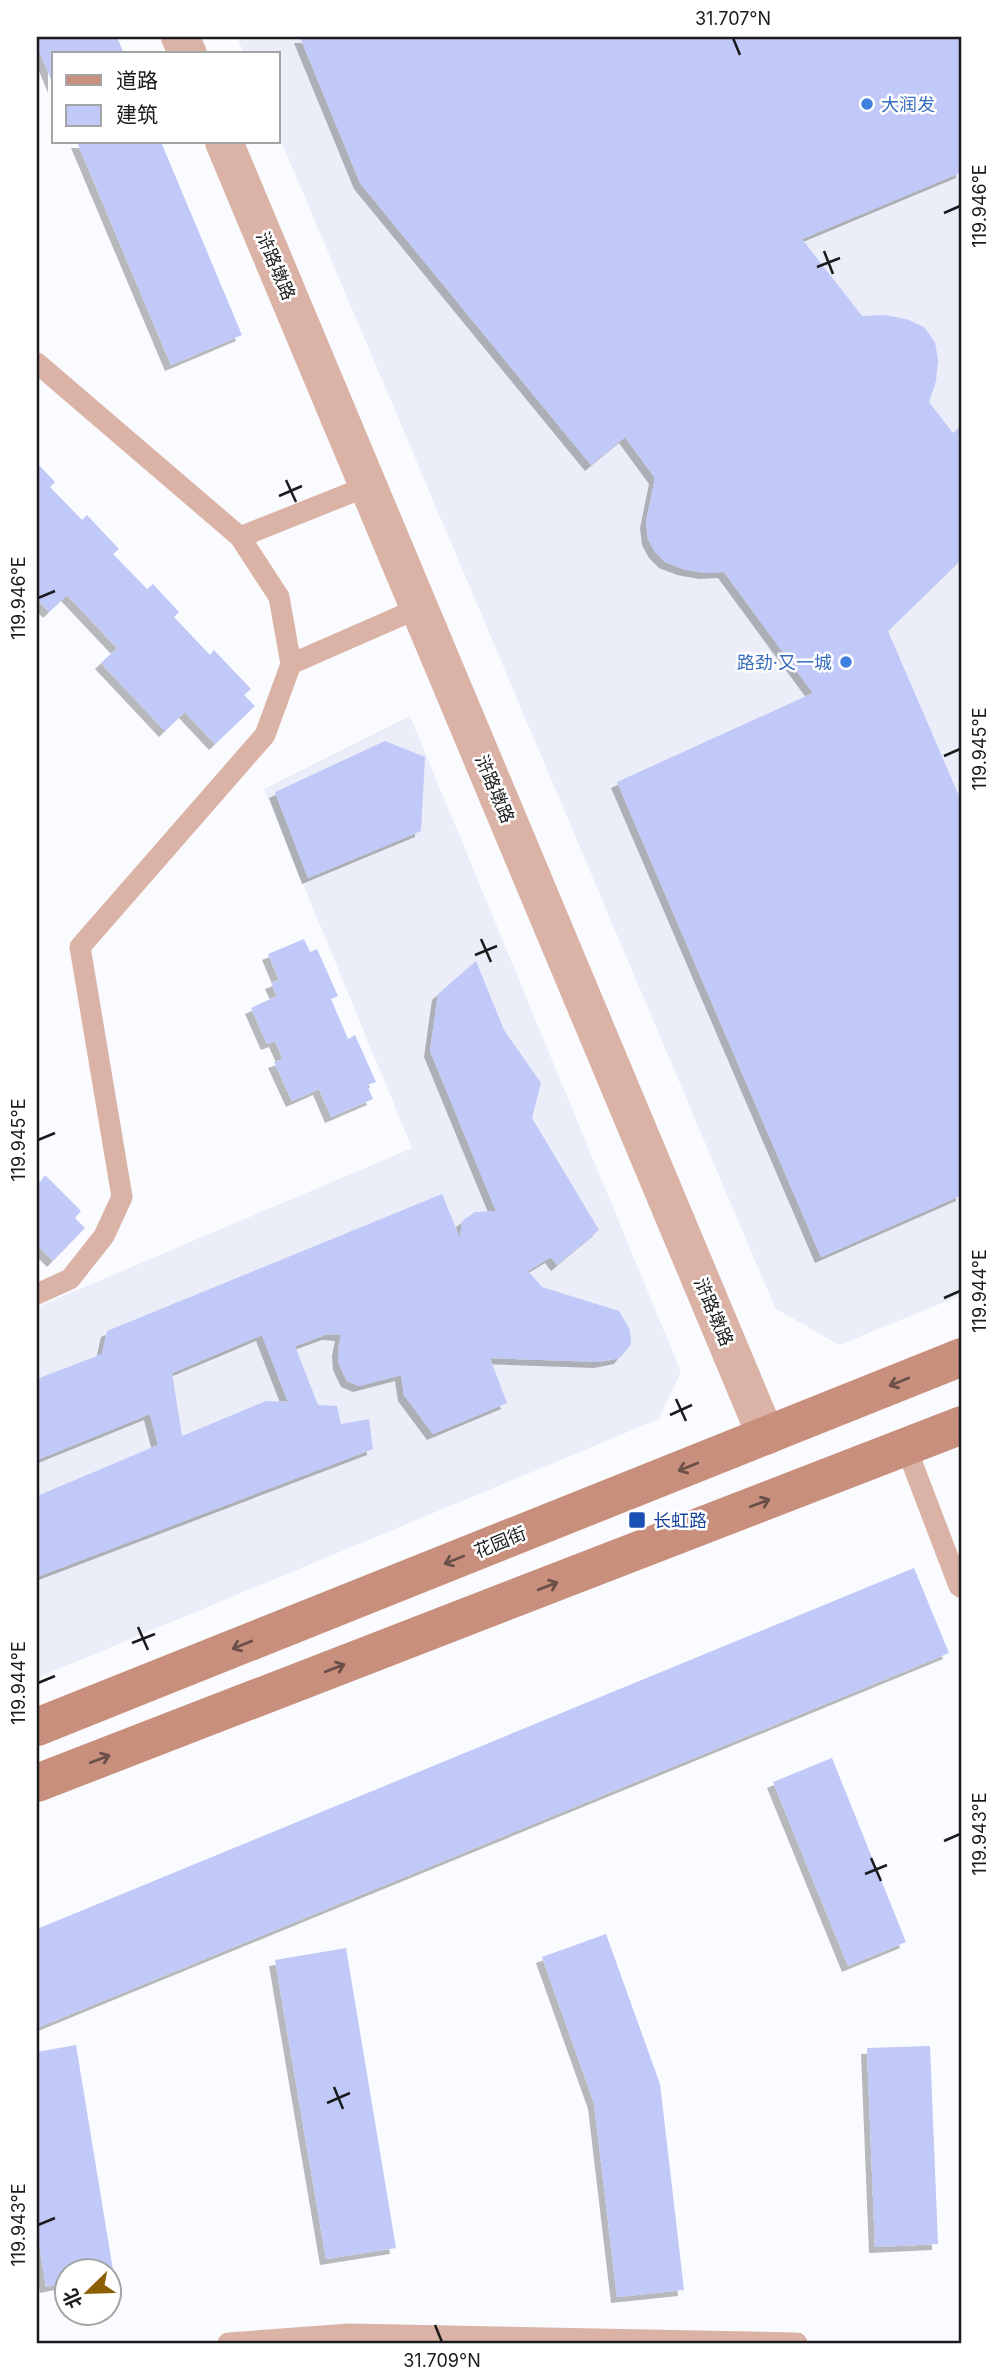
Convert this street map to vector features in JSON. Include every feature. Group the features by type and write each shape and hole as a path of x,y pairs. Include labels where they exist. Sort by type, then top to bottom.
{"main road":[{"name":"花园街","path":"37,1727 962,1357"},
{"path":"37,1783 962,1425"}],"street":[{"name":"浒路墩路","path":"225,144 765,1436"}],"lane":[{"path":"37,363 240,537 279,597 291,664 265,735 80,947 122,1197 104,1236 70,1279 37,1294"},
{"path":"240,537 368,486"},
{"path":"291,664 419,608"},
{"path":"906,1447 962,1588"},
{"path":"228,2343 349,2334 797,2343"}],"shaded area":[{"name":"路劲·又一城","path":"237,37 962,37 962,1295 839,1345 775,1308 280,139 280,52 243,52"},
{"path":"410,716 681,1372 659,1419 37,1678 37,1307 412,1148 264,789"}],"building":[{"path":"37,37 117,37 123,52 52,52 52,82 37,45"},
{"name":"路劲·又一城","path":"300,37 962,37 962,172 802,239 862,316 885,315 906,319 924,327 935,342 938,360 936,381 929,402 953,433 962,425 962,559 888,631 962,803 962,1195 821,1257 617,782 813,693 724,572 705,573 683,569 665,562 655,552 648,539 646,522 655,478 625,437 591,465 360,183"},
{"path":"78,144 162,144 242,335 171,365"},
{"path":"37,463 55,482 50,487 82,520 87,515 119,549 113,554 147,589 153,584 179,612 174,617 210,655 214,650 251,689 244,695 255,706 215,744 185,712 165,731 101,663 117,648 67,595 49,612 37,599"},
{"path":"385,741 425,757 421,831 308,878 275,792"},
{"path":"304,939 310,952 317,949 338,996 331,999 348,1039 355,1035 376,1082 367,1085 373,1099 331,1117 319,1089 292,1101 274,1062 283,1059 275,1041 267,1044 251,1008 277,996 271,983 279,980 268,954"},
{"path":"476,961 504,1030 541,1083 532,1118 599,1230 557,1265 551,1257 528,1271 542,1287 619,1311 630,1330 631,1344 620,1358 600,1362 490,1358 507,1403 433,1434 404,1395 401,1375 359,1386 347,1381 339,1364 341,1335 328,1334 295,1346 318,1405 337,1406 341,1424 369,1419 373,1449 37,1577 37,1496 158,1445 150,1414 37,1460 37,1379 102,1354 107,1331 442,1194 460,1238 462,1221 475,1212 496,1211 430,1051 438,994","holes":["262,1335 288,1402 266,1401 182,1436 172,1373"]},
{"path":"45,1175 81,1211 75,1218 85,1228 53,1261 37,1245 37,1179 40,1182"},
{"path":"914,1568 949,1653 37,2028 37,1929"},
{"path":"832,1758 906,1942 848,1966 773,1782"},
{"path":"606,1934 660,2084 684,2290 617,2297 594,2103 542,1957"},
{"path":"346,1948 396,2248 326,2259 275,1960"},
{"path":"76,2045 111,2258 52,2258 52,2286 46,2287 37,2230 37,2052"},
{"path":"930,2046 938,2244 875,2247 867,2048"}],"place":[{"name":"大润发","path":"867,104"},
{"name":"路劲·又一城","path":"846,662"},
{"name":"长虹路","path":"637,1520"}]}
